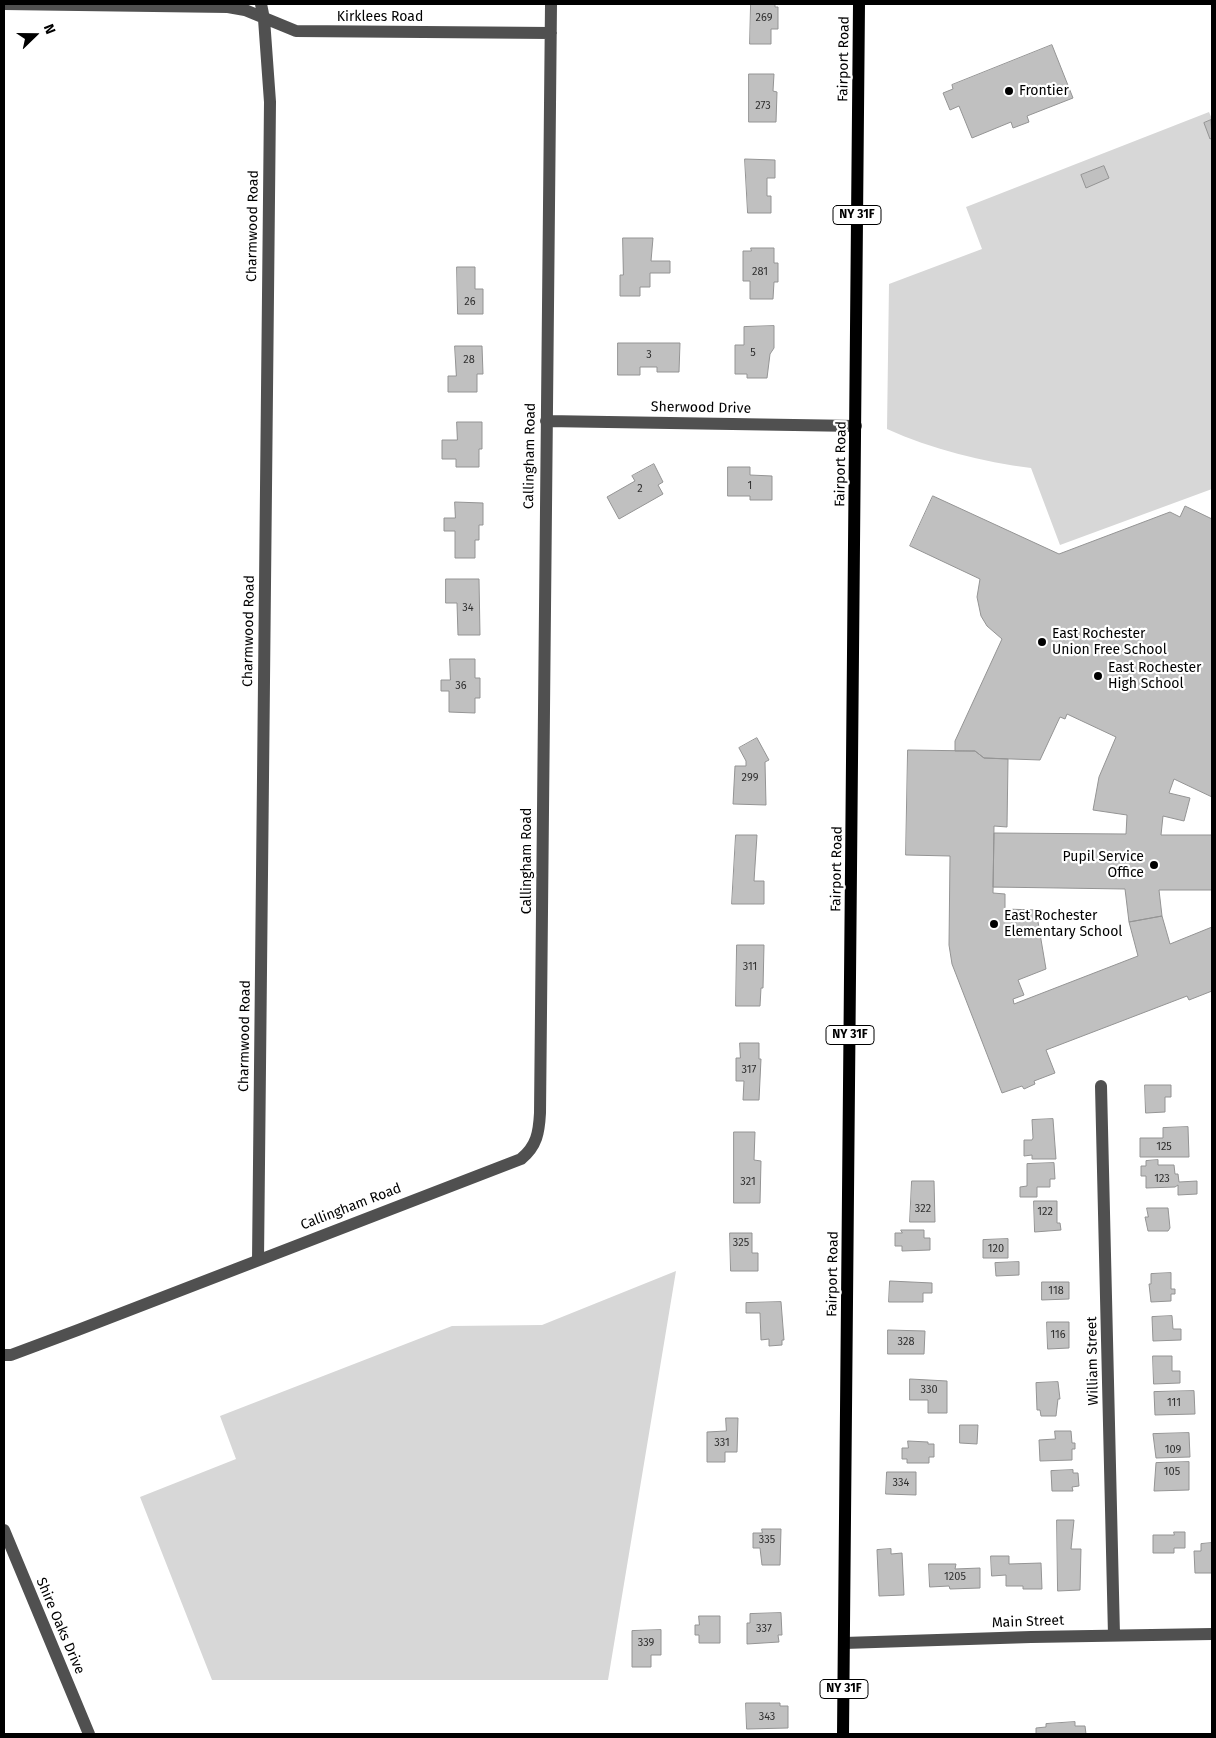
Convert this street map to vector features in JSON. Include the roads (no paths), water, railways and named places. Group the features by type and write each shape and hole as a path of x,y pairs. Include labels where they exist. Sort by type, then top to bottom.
{"main road":[{"name":"Fairport Road","path":"843,1734 859,4"}],"street":[{"name":"Kirklees Road","path":"4,4 228,6 245,10 296,31 551,33"},
{"name":"Charmwood Road","path":"258,1259 270,102 264,19 261,4"},
{"name":"Callingham Road","path":"4,1355 11,1355 78,1330 521,1158 530,1151 536,1141 540,1113 551,4"},
{"name":"Sherwood Drive","path":"546,421 856,426"},
{"name":"William Street","path":"1101,1086 1114,1635"},
{"name":"Shire Oaks Drive","path":"4,1530 89,1734"},
{"name":"Main Street","path":"844,1643 1212,1634"}],"place":[{"name":"Frontier","path":"1009,91"},
{"name":"East Rochester Union Free School","path":"1042,642"},
{"name":"East Rochester High School","path":"1098,676"},
{"name":"Pupil Service Office","path":"1154,865"},
{"name":"East Rochester Elementary School","path":"994,924"}]}
